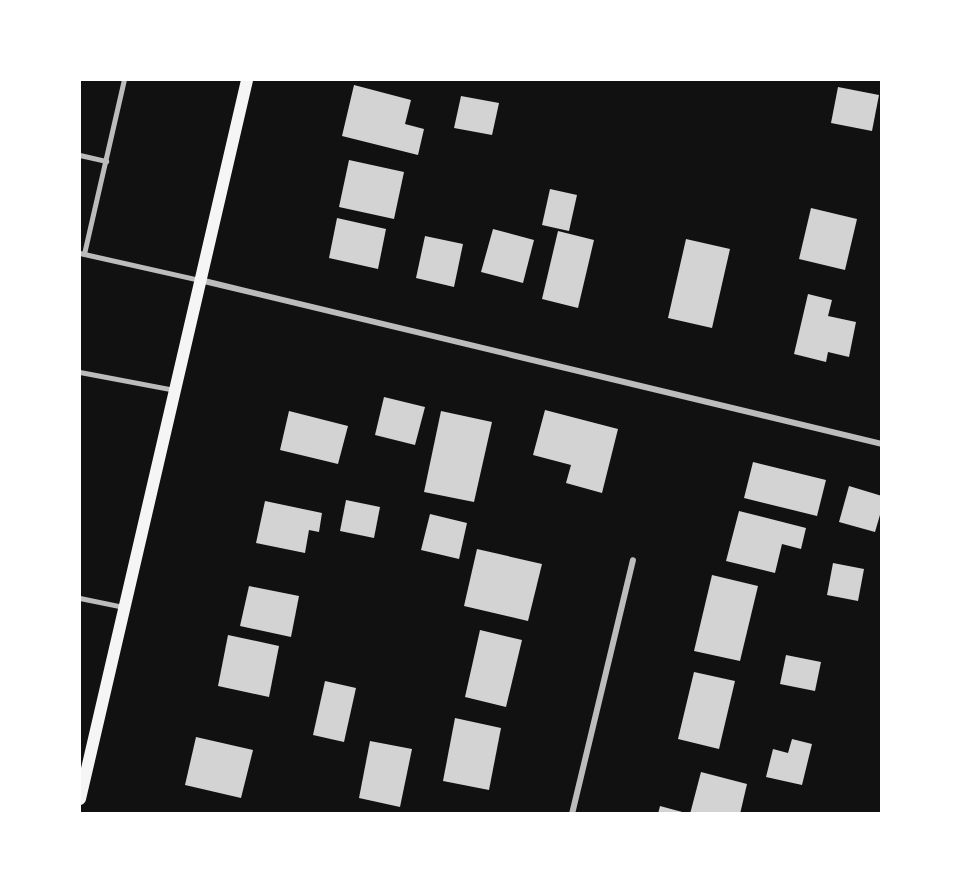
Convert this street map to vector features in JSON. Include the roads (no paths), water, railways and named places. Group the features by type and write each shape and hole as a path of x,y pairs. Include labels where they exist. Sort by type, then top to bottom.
{"main road":[{"path":"80,799 247,80"}],"street":[{"path":"200,280 882,444"},
{"path":"572,813 633,560"}],"lane":[{"path":"124,80 82,254 200,280"},
{"path":"80,155 105,161"},
{"path":"80,372 175,390"},
{"path":"80,598 124,607"}]}
